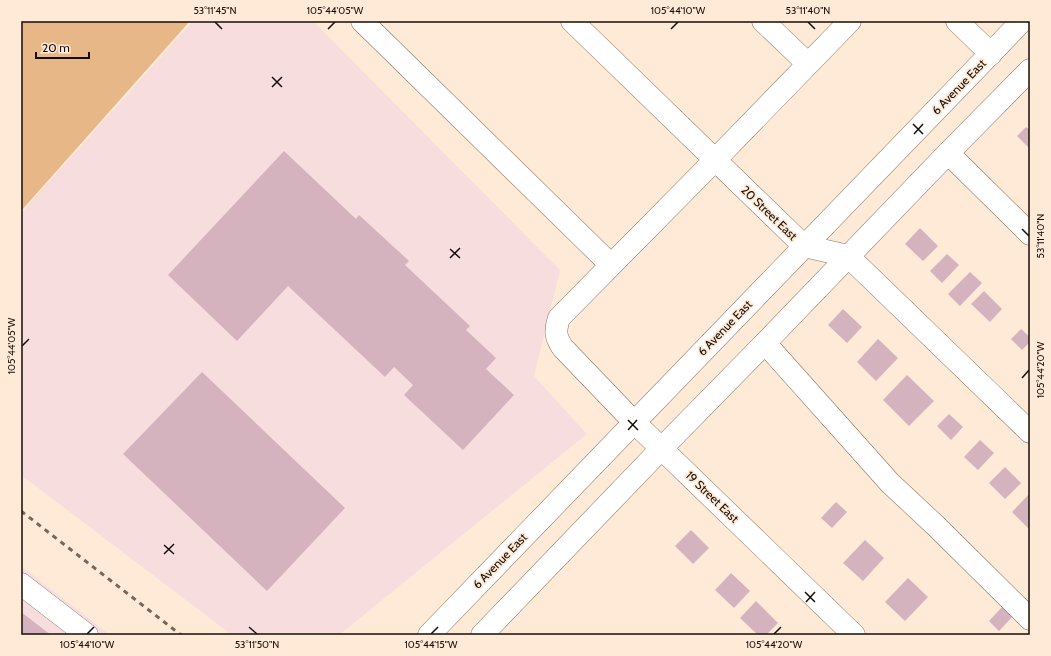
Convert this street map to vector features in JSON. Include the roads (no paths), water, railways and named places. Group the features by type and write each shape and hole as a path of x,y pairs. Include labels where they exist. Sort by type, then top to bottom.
{"main road":[{"path":"362,21 611,266"},
{"name":"20 Street East","path":"572,21 804,246 848,256"},
{"path":"763,21 808,64"},
{"name":"19 Street East","path":"850,21 559,318 556,332 557,340 571,358 634,422 854,635"},
{"path":"957,21 991,54"},
{"name":"6 Avenue East","path":"429,635 1022,21"},
{"path":"482,635 1030,70"},
{"path":"948,153 1030,234"},
{"path":"848,256 1030,432"},
{"path":"765,342 890,483 936,526 1030,619"},
{"path":"21,584 87,635"}],"railway":[{"path":"21,511 181,635"}]}
